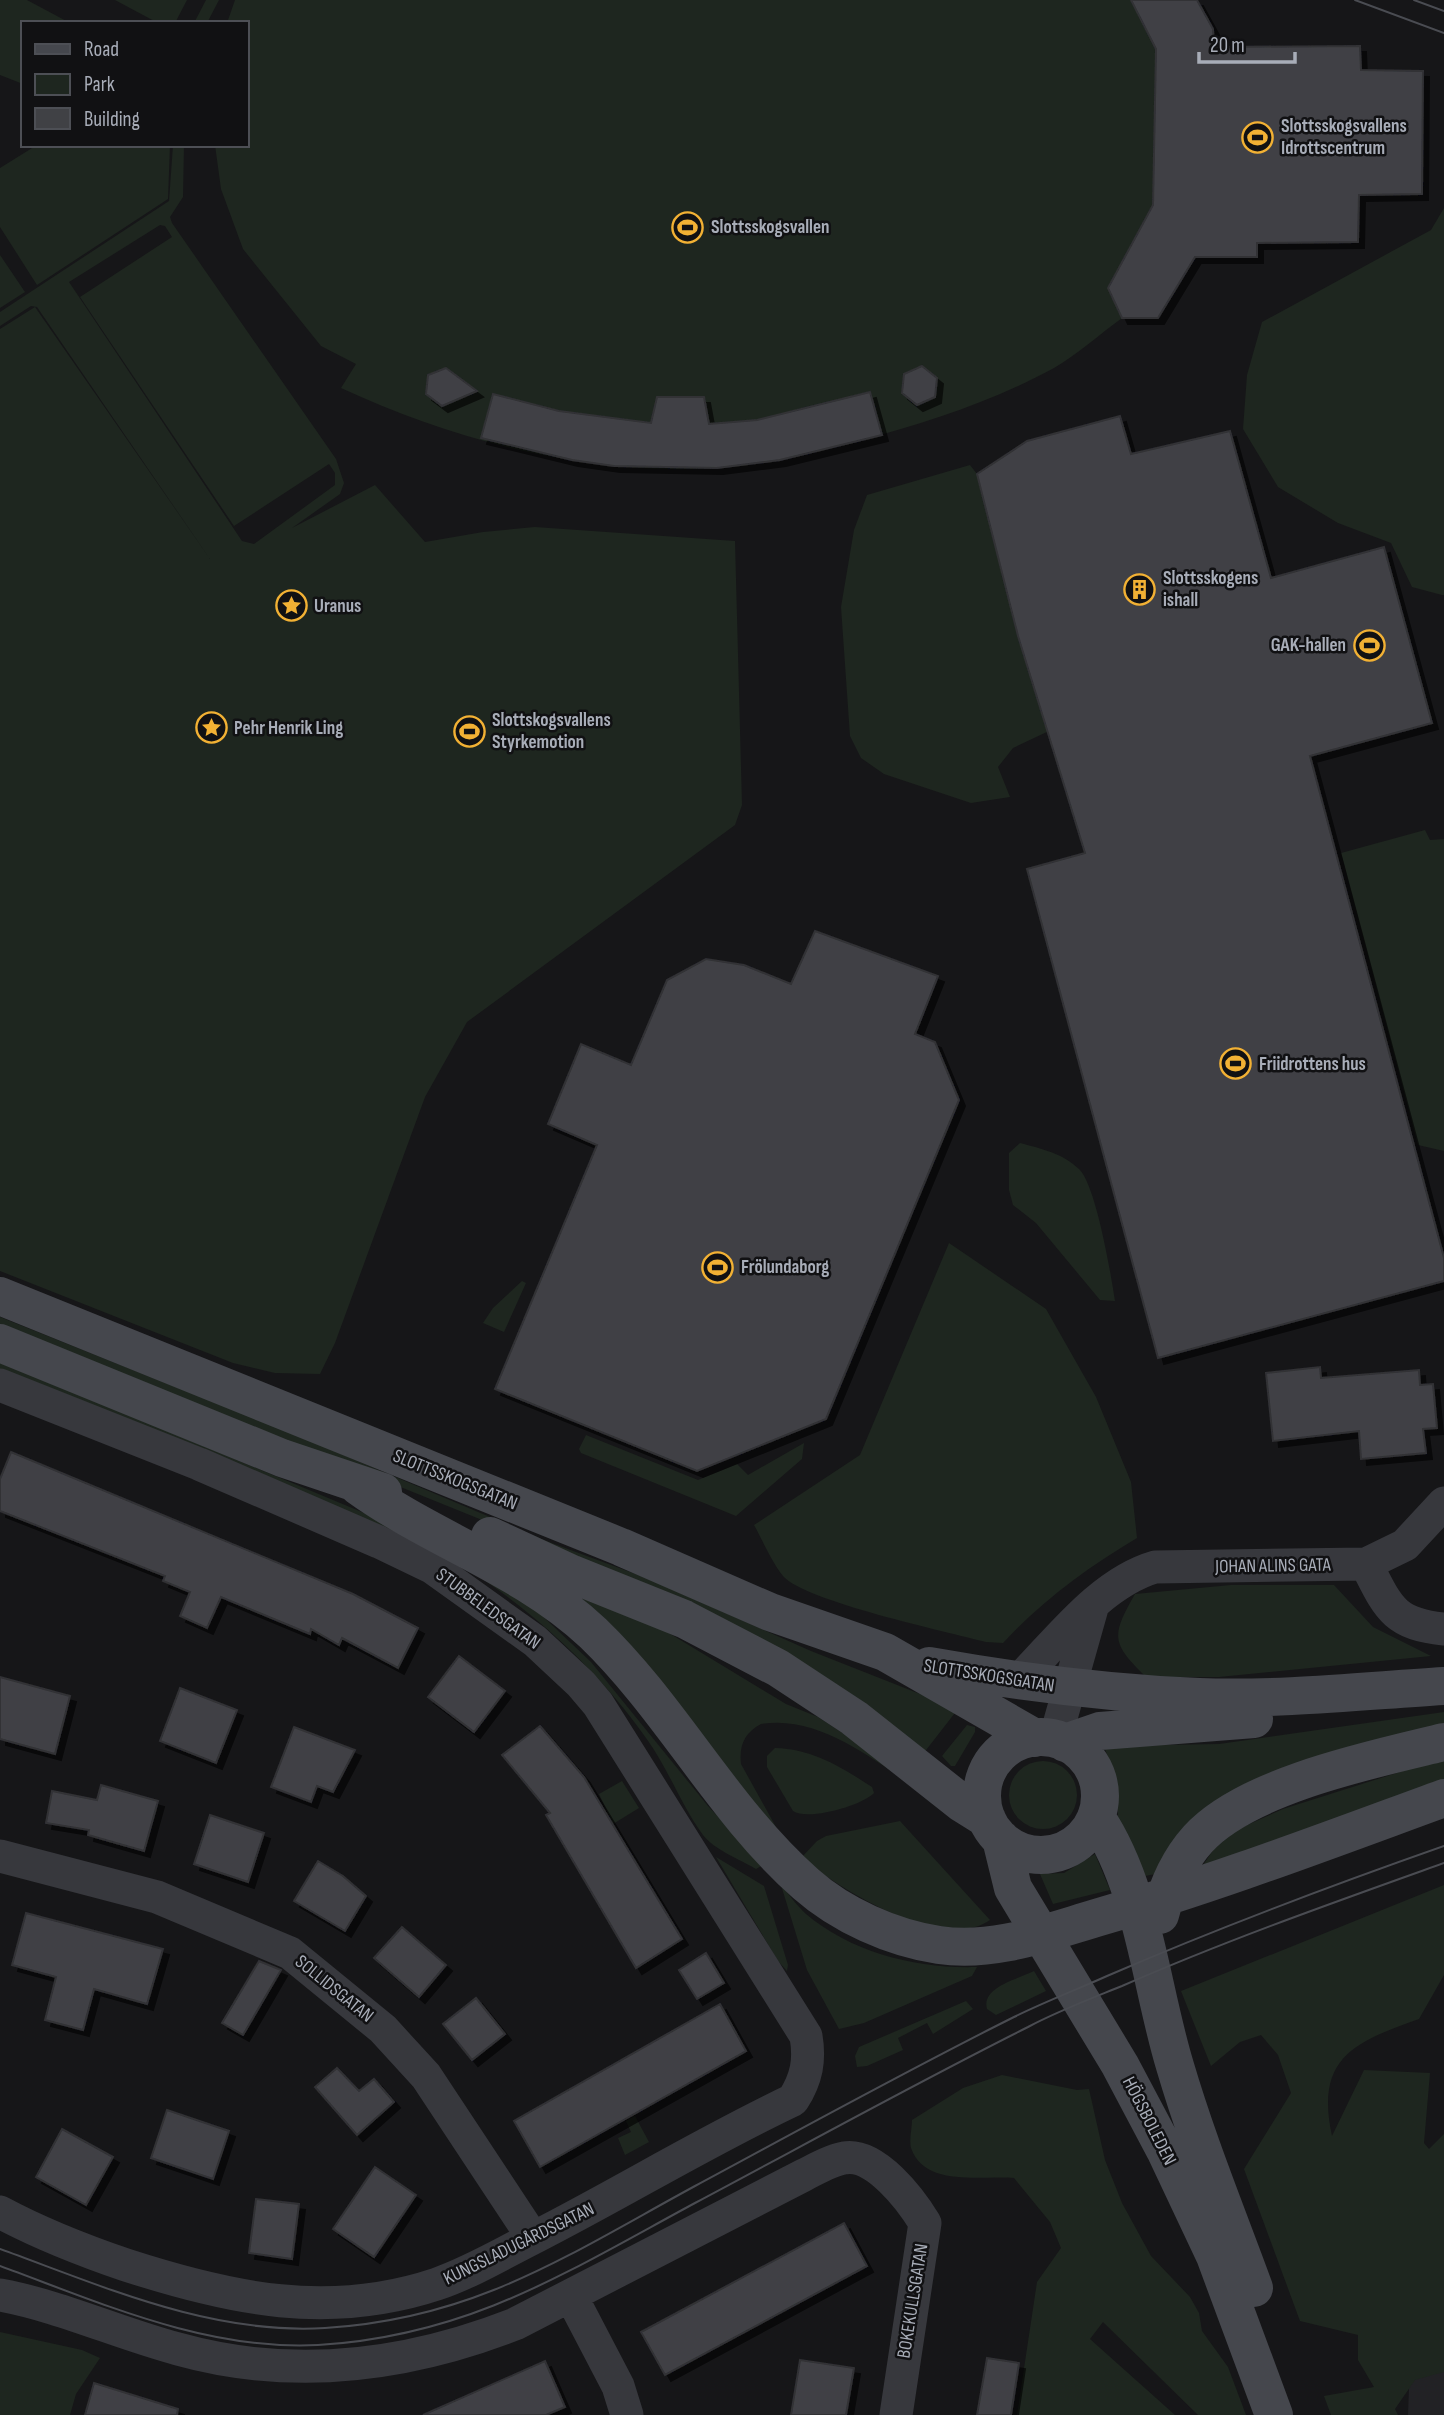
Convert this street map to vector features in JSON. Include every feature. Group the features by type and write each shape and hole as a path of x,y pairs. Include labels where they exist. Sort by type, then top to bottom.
{"main road":[{"name":"SLOTTSSKOGSGATAN","path":"0,1296 621,1547 770,1612 910,1663 1052,1740"},
{"name":"SLOTTSSKOGSGATAN","path":"0,1343 358,1486 400,1496 572,1574 684,1619 744,1649 854,1718 994,1829"},
{"name":"SLOTTSSKOGSGATAN","path":"358,1486 392,1511 507,1570 594,1634 780,1860 834,1905 897,1935 940,1946 985,1946 1018,1941 1188,1891 1444,1798"},
{"name":"SLOTTSSKOGSGATAN","path":"910,1663 1068,1688"},
{"path":"1068,1688 1201,1697 1444,1686"},
{"name":"HÖGSBOLEDEN","path":"1274,2415 1214,2256 1165,2150 1120,2064 1013,1888 983,1790 992,1763 1014,1744 1100,1731 1444,1700"},
{"path":"994,1829 1024,1852 1051,1854 1076,1843 1096,1817 1100,1795 1096,1774 1083,1755 1052,1740"},
{"name":"HÖGSBOLEDEN","path":"1158,2007 1157,1935 1171,1881 1198,1838 1235,1809 1256,1799 1325,1775 1444,1741"},
{"name":"HÖGSBOLEDEN","path":"1096,1817 1114,1843 1129,1883 1158,2007 1198,2136 1301,2415"}],"street":[{"name":"STUBBELEDSGATAN","path":"0,1385 199,1464 379,1542 433,1568 535,1641 598,1704 806,2036"},
{"name":"JOHAN ALINS GATA","path":"1018,1681 1072,1621 1138,1573 1155,1567 1366,1564 1405,1545 1444,1503"},
{"path":"1366,1564 1384,1598 1400,1617 1416,1626 1444,1629"},
{"path":"1052,1740 1092,1608"},
{"name":"SOLLIDSGATAN","path":"0,1856 157,1897 290,1953 383,2029 426,2076 533,2238"},
{"name":"KUNGSLADUGÅRDSGATAN","path":"0,2211 84,2252 168,2279 235,2296 292,2303 361,2299 435,2284 487,2263 793,2100 807,2072 809,2053 806,2036"},
{"name":"BOKEKULLSGATAN","path":"571,2296 833,2162 853,2157 882,2172 903,2192 925,2223 896,2415"},
{"path":"0,2295 208,2357 274,2366 324,2368 388,2362 468,2342 515,2324 571,2296 618,2386 627,2415"}],"shaded area":[{"path":"1411,2331 1444,2334 1444,2415 1408,2415"}],"green space":[{"path":"0,0 27,0 66,21 21,21 21,83 0,75"},
{"path":"115,0 187,0 176,21 154,21"},
{"path":"206,0 219,0 208,21 195,21"},
{"name":"Slottsskogsvallen","path":"235,0 1131,0 1156,49 1153,205 1108,288 1122,318 1054,368 984,401 886,433 752,464 667,469 571,460 524,451 430,424 341,388 356,364 321,346 243,249 221,189 215,147 248,147 248,21 228,21"},
{"path":"34,147 170,147 168,199 37,285 0,227 0,168"},
{"path":"173,147 184,147 183,197 170,217 172,223 336,459 344,483 340,494 292,528 375,485 425,542 535,527 735,541 742,805 735,825 467,1022 425,1097 335,1343 320,1374 275,1373 233,1363 0,1271 0,329 35,307 210,559 37,307 31,306 0,326 0,312 169,201","holes":["160,225 165,226 172,237 80,297 234,526 329,464 335,473 335,485 254,544 242,541 69,282"]},
{"path":"1444,208 1442,595 1412,587 1391,543 1338,523 1278,487 1243,429 1247,375 1262,322 1431,230"},
{"path":"0,255 25,292 0,308"},
{"path":"970,465 977,474 1018,636 1051,730 1013,748 998,767 1010,797 971,803 884,774 861,758 850,736 841,607 854,530 867,495"},
{"path":"1425,830 1430,840 1444,839 1444,1151 1418,1145 1341,853"},
{"path":"1020,1143 1066,1159 1079,1169 1085,1178 1102,1231 1115,1301 1100,1300 1036,1223 1013,1205 1009,1190 1009,1153"},
{"path":"949,1243 1046,1309 1096,1397 1131,1482 1137,1538 1066,1586 1003,1643 986,1642 878,1615 796,1586 783,1576 754,1525 860,1455"},
{"path":"522,1281 526,1283 504,1332 483,1323 493,1308"},
{"path":"0,1317 301,1437 549,1542 649,1579 811,1651 958,1709 923,1754 487,1522 0,1325"},
{"path":"0,1361 400,1528 533,1607 591,1662 708,1806 763,1865 756,1869 720,1850 703,1835 654,1750 607,1689 540,1623 465,1567 0,1369"},
{"path":"586,1435 698,1480 737,1464 748,1475 804,1443 802,1459 736,1516 581,1453 579,1449"},
{"path":"1231,1585 1334,1585 1373,1627 1431,1656 1219,1677 1146,1677 1126,1656 1118,1638 1119,1630 1135,1594"},
{"path":"585,1597 654,1624 786,1704 818,1717 907,1775 905,1780 838,1738 800,1725 761,1724 750,1732 744,1741 741,1764 781,1836 581,1601"},
{"path":"1444,1712 1444,1727 1392,1740 1156,1874 1139,1877 1118,1817 1117,1783 1104,1746 1219,1744"},
{"path":"967,1725 975,1727 975,1732 955,1766 951,1766 942,1756"},
{"path":"775,1748 802,1752 826,1760 872,1787 874,1793 858,1803 834,1811 800,1814 793,1811 767,1767 767,1756"},
{"path":"1444,1758 1444,1780 1201,1868 1214,1849 1238,1829 1283,1809"},
{"path":"1043,1761 1056,1764 1067,1771 1074,1782 1077,1795 1074,1808 1067,1819 1056,1826 1043,1829 1030,1826 1019,1819 1012,1808 1009,1795 1012,1782 1019,1771 1030,1764"},
{"path":"622,1781 639,1808 613,1824 599,1794"},
{"path":"900,1821 990,1920 970,1928 946,1929 919,1923 865,1900 801,1858 817,1841 826,1836"},
{"path":"1095,1854 1110,1890 1053,1904 1040,1874 1064,1873"},
{"path":"716,1857 764,1886 788,1965 787,1971 778,1961"},
{"path":"781,1885 806,1914 824,1928 865,1948 887,1956 932,1965 977,1967 972,1976 864,2023 839,2029 807,1970"},
{"path":"1444,1885 1444,1975 1419,2019 1376,2036 1345,2057 1335,2071 1329,2088 1328,2110 1332,2136 1364,2070 1430,2073 1424,2143 1429,2149 1444,2134 1444,2372 1415,2380 1395,2409 1398,2415 1331,2415 1324,2396 1374,2387 1358,2360 1358,2335 1300,2321 1244,2169 1291,2093 1278,2055 1261,2035 1240,2042 1211,2066 1181,1991"},
{"path":"1034,1971 1046,1991 996,2015 987,2009 987,2001 995,1989"},
{"path":"966,2001 973,2009 933,2034 927,2023 898,2038 903,2050 867,2066 857,2067 855,2056 859,2047"},
{"path":"1002,2075 1077,2090 1089,2089 1105,2160 1122,2203 1151,2256 1190,2297 1199,2313 1202,2331 1228,2367 1246,2415 1198,2415 1103,2322 1090,2339 1175,2415 1017,2415 1037,2282 1061,2248 1050,2222 1014,2178 971,2178 942,2174 918,2161 910,2141 912,2120 963,2088"},
{"path":"635,2116 649,2142 625,2155 618,2138 631,2132 626,2121"},
{"path":"0,2332 82,2350 100,2358 76,2394 70,2415 0,2415"}],"building":[{"path":"1131,0 1197,0 1213,29 1214,47 1360,46 1361,70 1423,71 1422,194 1359,195 1358,242 1257,243 1257,257 1195,257 1158,318 1122,318 1108,288 1153,205 1156,49"},
{"path":"922,366 937,378 935,397 917,405 902,393 904,374"},
{"path":"446,368 477,391 442,406 426,394 428,375"},
{"path":"870,392 882,435 780,460 717,468 614,466 572,460 481,438 493,394 559,411 651,423 657,397 704,397 709,424 757,420"},
{"path":"1120,416 1131,454 1230,431 1271,578 1384,547 1432,723 1310,756 1444,1258 1444,1281 1158,1358 1027,869 1085,853 1018,636 977,474 1027,441"},
{"name":"Frölundaborg","path":"815,931 938,976 915,1034 935,1042 959,1100 826,1419 697,1471 495,1389 597,1145 548,1124 581,1044 631,1065 667,980 706,959 744,965 791,984"},
{"path":"1320,1367 1321,1378 1419,1370 1420,1385 1433,1384 1437,1428 1423,1429 1426,1453 1361,1459 1359,1431 1273,1441 1266,1373"},
{"path":"11,1452 353,1594 418,1628 398,1668 342,1638 339,1645 311,1629 310,1634 221,1597 207,1628 180,1616 190,1592 163,1581 165,1576 0,1511 0,1479"},
{"path":"459,1656 505,1691 474,1732 428,1697"},
{"path":"0,1677 70,1696 55,1754 0,1739"},
{"path":"180,1688 237,1710 216,1763 160,1741"},
{"path":"540,1726 584,1777 682,1939 636,1968 546,1815 550,1813 502,1755"},
{"path":"294,1727 355,1750 333,1792 317,1786 311,1802 271,1787"},
{"path":"101,1785 158,1801 144,1851 88,1835 89,1830 46,1823 52,1791 97,1800"},
{"path":"210,1815 264,1833 248,1882 194,1864"},
{"path":"318,1861 343,1876 366,1896 345,1931 294,1901"},
{"path":"26,1913 163,1949 147,2004 94,1989 83,2030 45,2020 56,1977 12,1965"},
{"path":"402,1927 446,1965 419,1997 374,1958"},
{"path":"706,1953 724,1983 697,1999 679,1970"},
{"path":"259,1961 281,1970 243,2035 222,2023"},
{"path":"476,1998 505,2034 472,2060 443,2024"},
{"path":"720,2004 746,2051 540,2167 514,2121"},
{"path":"337,2068 359,2091 374,2079 394,2102 357,2135 315,2087"},
{"path":"167,2110 229,2131 213,2179 151,2158"},
{"path":"62,2129 113,2157 86,2205 36,2177"},
{"path":"375,2167 416,2195 374,2257 333,2229"},
{"path":"256,2199 299,2204 292,2259 249,2253"},
{"path":"844,2223 867,2266 665,2375 641,2332"},
{"path":"987,2358 1019,2363 1011,2415 977,2415"},
{"path":"800,2360 854,2368 846,2415 791,2415"},
{"path":"545,2361 565,2407 546,2415 423,2415"},
{"path":"94,2383 178,2409 177,2415 85,2415"}],"tram line":[{"path":"1355,0 1444,33"},
{"path":"1414,0 1444,11"},
{"path":"0,2249 119,2293 200,2316 241,2324 325,2328 379,2322 428,2312 519,2280 562,2259 894,2079 1037,2006 1232,1924 1444,1846"},
{"path":"0,2266 155,2322 236,2340 277,2345 318,2345 372,2339 423,2329 470,2314 559,2276 1051,2016 1241,1937 1444,1863"}],"place":[{"name":"Slottsskogsvallens Idrottscentrum","path":"1258,137"},
{"name":"Slottsskogsvallen","path":"688,227"},
{"name":"Slottsskogens ishall","path":"1140,589"},
{"name":"Uranus","path":"291,606"},
{"name":"GAK-hallen","path":"1369,645"},
{"name":"Pehr Henrik Ling","path":"211,728"},
{"name":"Slottskogsvallens Styrkemotion","path":"469,731"},
{"name":"Friidrottens hus","path":"1236,1064"},
{"name":"Frölundaborg","path":"718,1267"}]}
